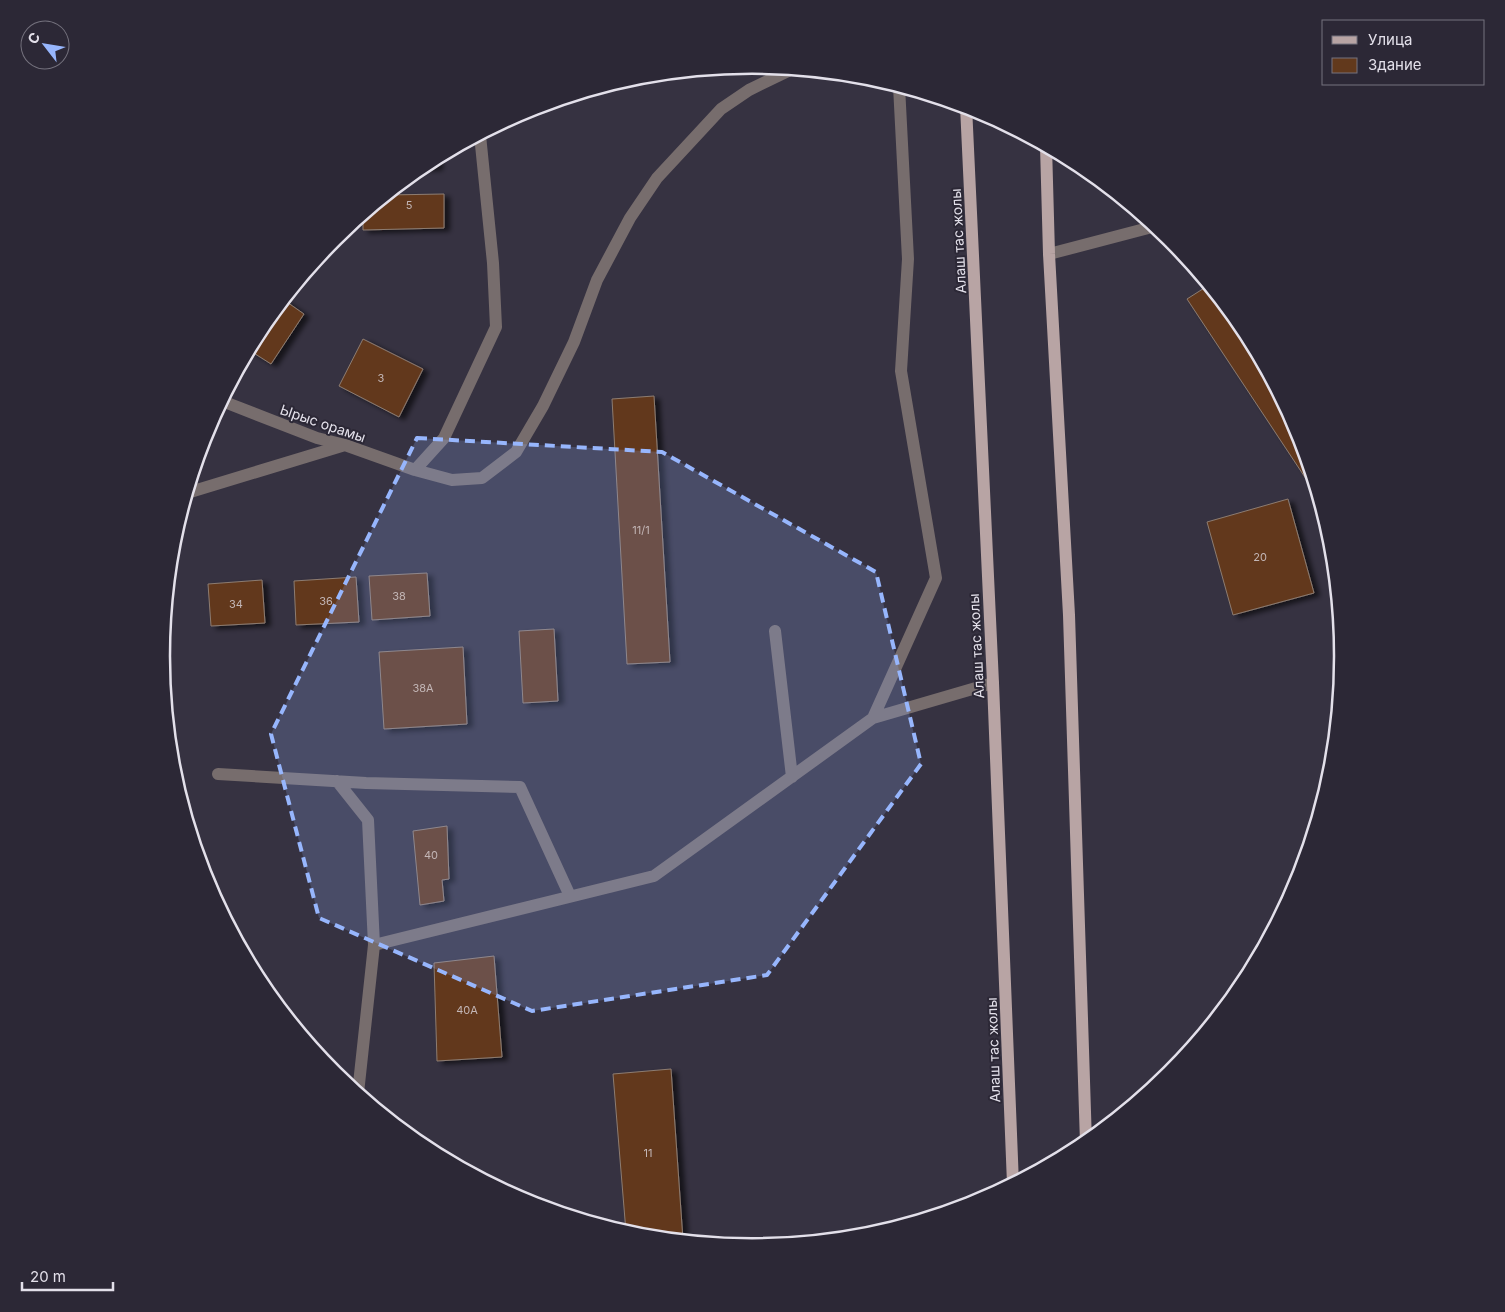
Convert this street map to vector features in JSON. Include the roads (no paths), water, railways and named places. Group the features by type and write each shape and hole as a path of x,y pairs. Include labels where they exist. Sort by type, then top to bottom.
{"main road":[{"name":"Алаш тас жолы","path":"966,115 993,683 1013,1177"},
{"path":"1046,153 1049,254 1068,616 1086,1133"}],"street":[{"name":"Ырыс орамы","path":"228,403 317,438 415,470 452,480 482,478 516,452 543,406 574,342 597,280 630,218 657,178 721,109 749,90 780,75"},
{"path":"874,718 936,578 901,370 908,259 899,93"},
{"path":"415,470 444,438 496,328 493,264 481,142"},
{"path":"1049,254 1147,228"},
{"path":"194,491 345,446"},
{"path":"775,631 792,777"},
{"path":"374,946 654,876 874,718 993,683"},
{"path":"218,774 337,781 520,787 570,896"},
{"path":"337,781 368,820 374,946 359,1085"}]}
